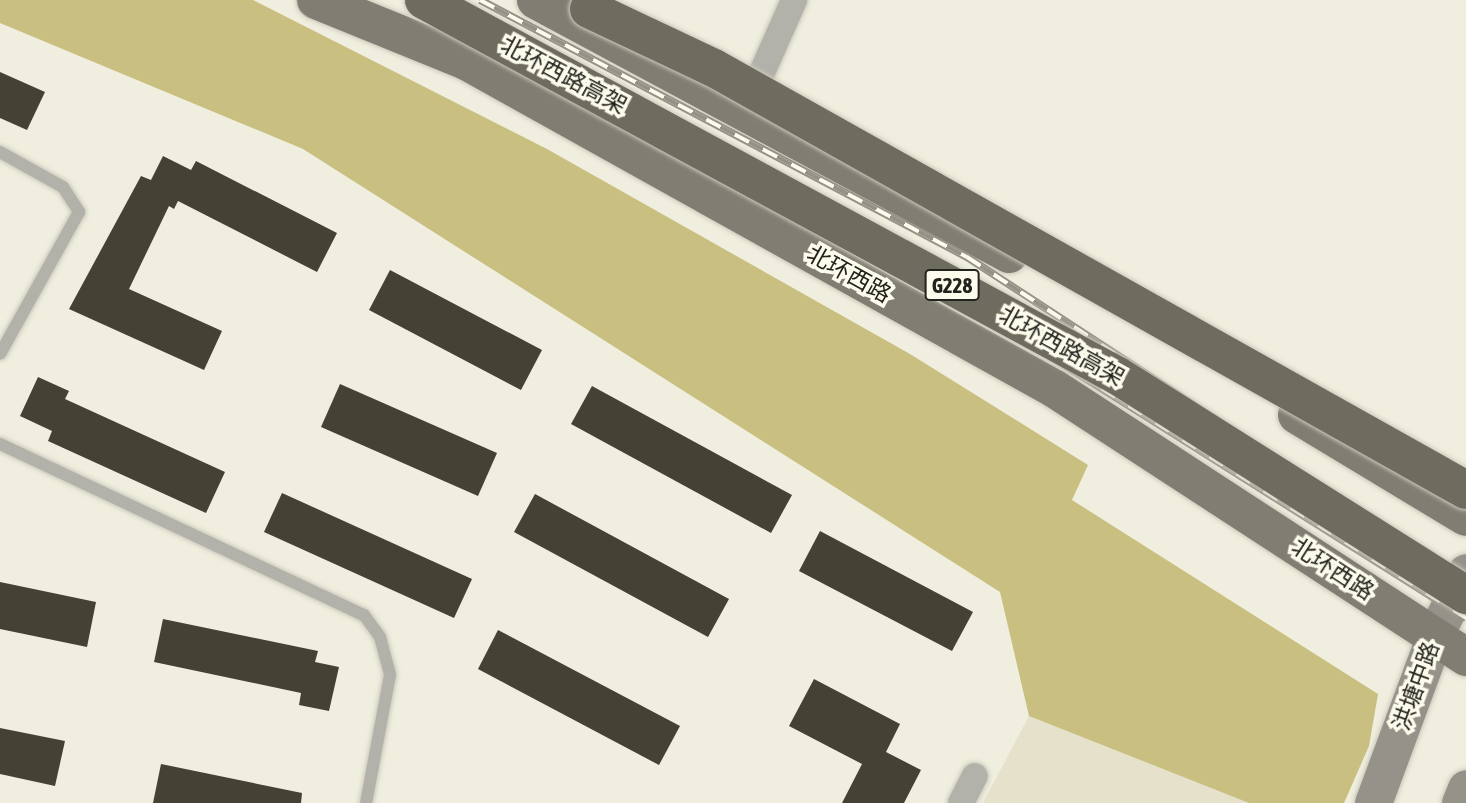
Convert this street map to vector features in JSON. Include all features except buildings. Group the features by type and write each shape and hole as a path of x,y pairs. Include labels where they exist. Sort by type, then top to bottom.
{"highway":[{"name":"北环西路高架","path":"424,0 1118,376 1466,595"},
{"path":"589,9 714,68 1466,490"}],"main road":[{"name":"北环西路","path":"316,0 466,61 1055,389 1466,657"},
{"path":"536,0 1196,355 1466,517"},
{"name":"洪塘中路","path":"1373,803 1435,635 1466,572"},
{"path":"1460,803 1466,788"}],"street":[{"path":"745,112 794,0"},
{"path":"961,803 975,776"}],"lane":[{"path":"0,152 63,187 79,212 0,354"},
{"path":"0,444 364,615 380,637 390,675 366,803"}],"shaded area":[{"path":"0,0 253,0 547,149 910,354 1088,465 1072,500 1378,694 1369,746 1344,803 1249,803 1029,716 1000,592 303,149 0,23"},
{"path":"1029,716 1249,803 983,803"}],"railway":[{"path":"406,0 939,286 1466,618"},
{"path":"480,0 967,257 1466,583"}]}
